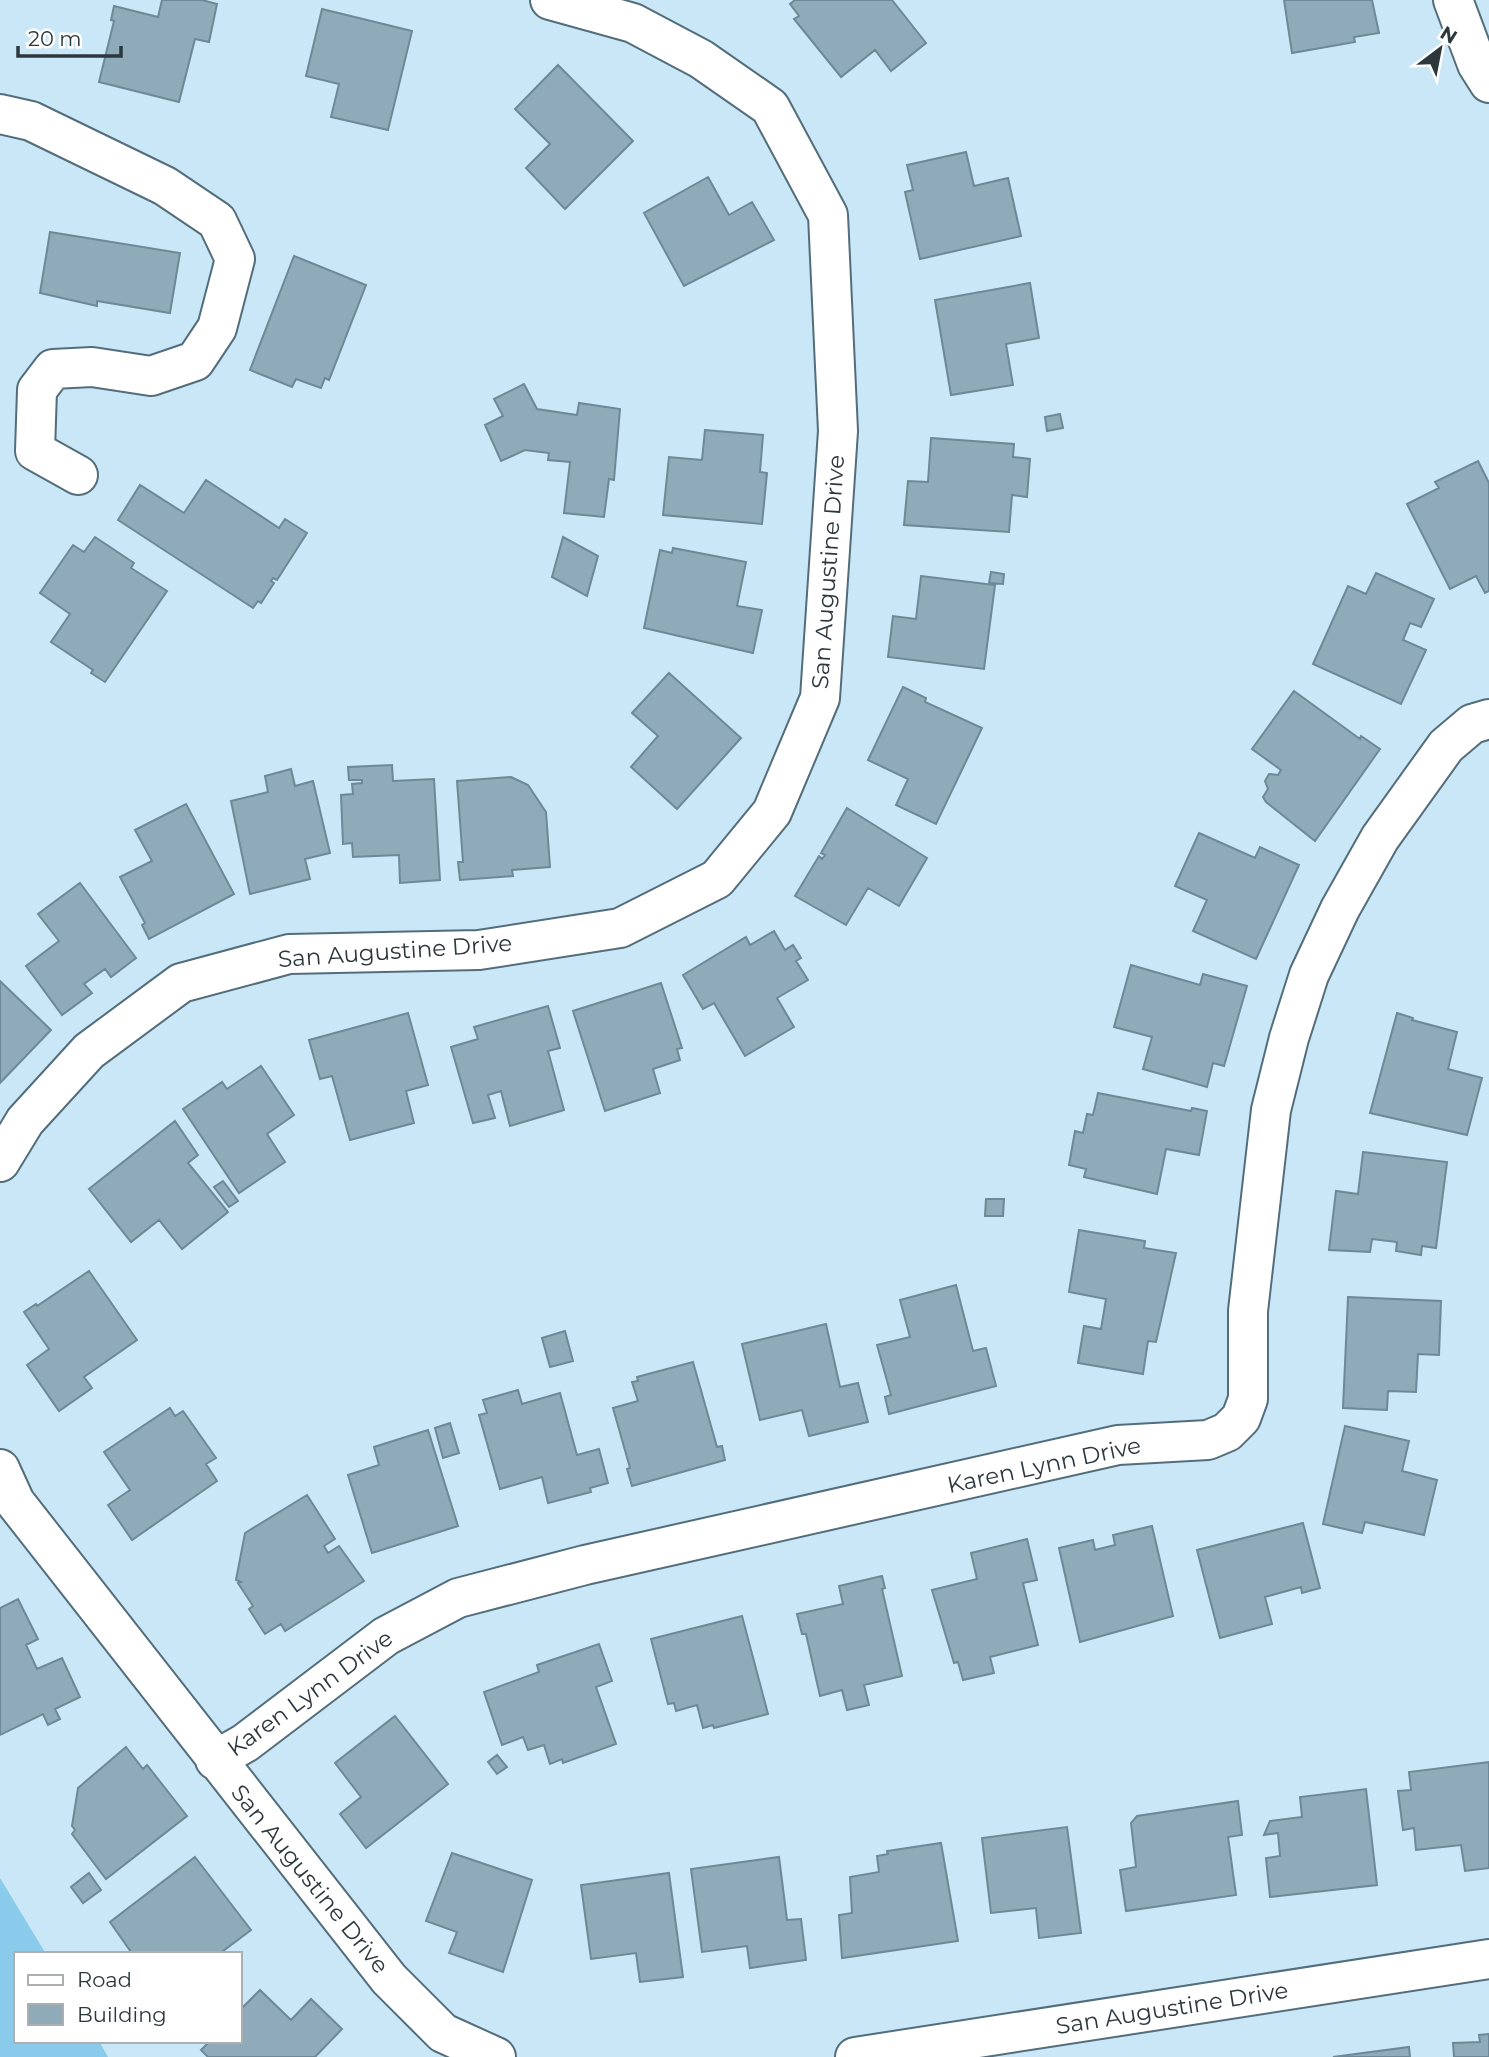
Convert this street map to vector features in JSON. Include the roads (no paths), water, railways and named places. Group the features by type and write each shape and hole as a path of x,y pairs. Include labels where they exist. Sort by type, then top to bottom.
{"street":[{"name":"San Augustine Drive","path":"0,1162 25,1121 89,1051 181,983 289,954 479,950 620,928 717,879 772,812 820,698 838,431 828,215 771,107 701,59 633,23 550,0"},
{"path":"1453,0 1477,64 1489,83"},
{"path":"0,114 31,121 165,186 218,221 235,259 217,328 195,361 151,376 92,367 53,369 37,390 35,451 78,475"},
{"name":"Karen Lynn Drive","path":"215,1760 245,1743 386,1636 457,1598 585,1565 1118,1445 1208,1440 1227,1432 1241,1418 1248,1399 1248,1311 1272,1110 1289,1038 1309,975 1339,909 1380,838 1446,746 1472,724 1489,719"},
{"name":"San Augustine Drive","path":"0,1469 15,1502 389,1979 443,2033 496,2057"},
{"name":"San Augustine Drive","path":"855,2057 1489,1959"}]}
